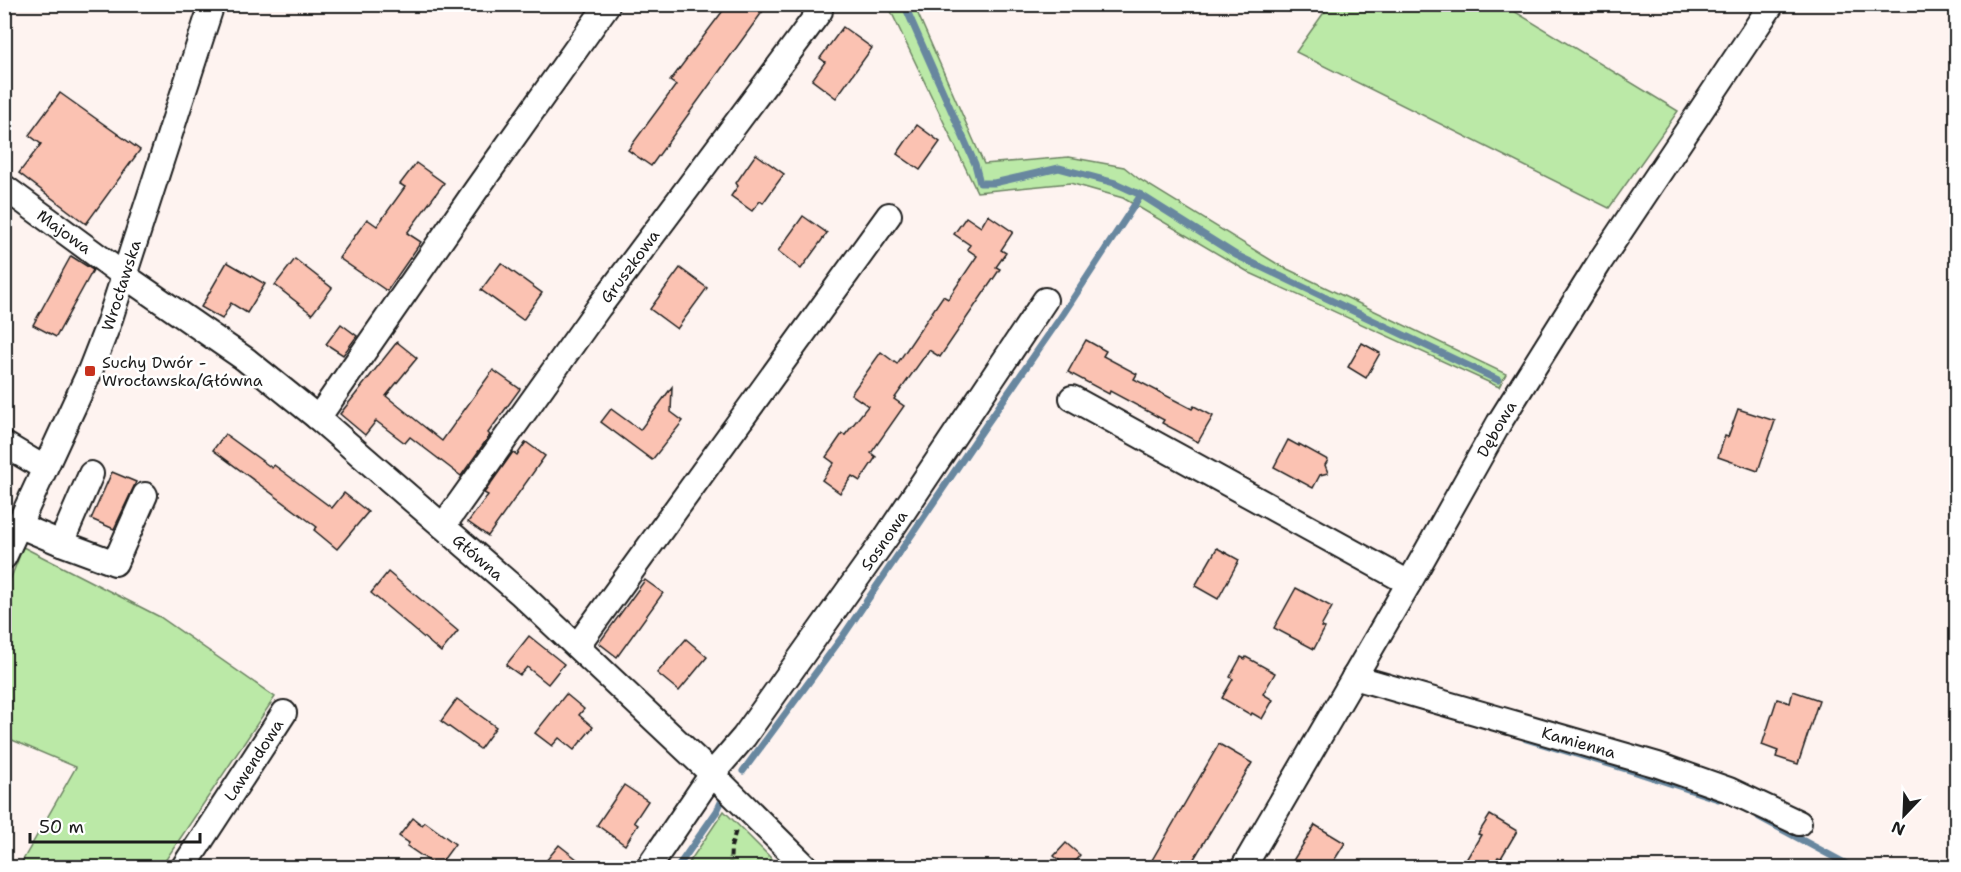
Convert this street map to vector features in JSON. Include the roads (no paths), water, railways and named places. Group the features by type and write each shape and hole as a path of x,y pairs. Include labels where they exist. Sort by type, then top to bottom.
{"street":[{"name":"Wrocławska","path":"4,557 90,371 124,276 212,4"},
{"path":"318,418 608,4"},
{"name":"Dębowa","path":"1243,867 1409,583 1505,413 1601,260 1772,4"},
{"name":"Gruszkowa","path":"443,526 599,307 820,11"},
{"name":"Majowa","path":"4,187 124,276"},
{"path":"577,646 889,215"},
{"name":"Główna","path":"124,276 245,359 318,418 443,526 577,646 807,867"},
{"name":"Sosnowa","path":"648,867 712,774 744,737 887,537 1045,300"},
{"path":"1072,398 1409,583"},
{"path":"4,444 44,468"},
{"path":"61,543 91,474"},
{"path":"18,525 115,563 145,495"},
{"name":"Kamienna","path":"1354,677 1659,765 1729,790 1799,823"},
{"name":"Lawendowa","path":"183,867 284,713"}],"waterway":[{"path":"904,4 975,164 980,183 994,183 1059,168 1115,183 1141,195 1236,255 1498,380"},
{"path":"743,771 843,636 1063,314 1141,195"},
{"path":"1526,739 1718,799"},
{"path":"677,868 717,811 723,798"},
{"path":"1759,817 1854,868"}],"place":[{"name":"Suchy Dwór - Wrocławska/Główna","path":"90,371"}]}
